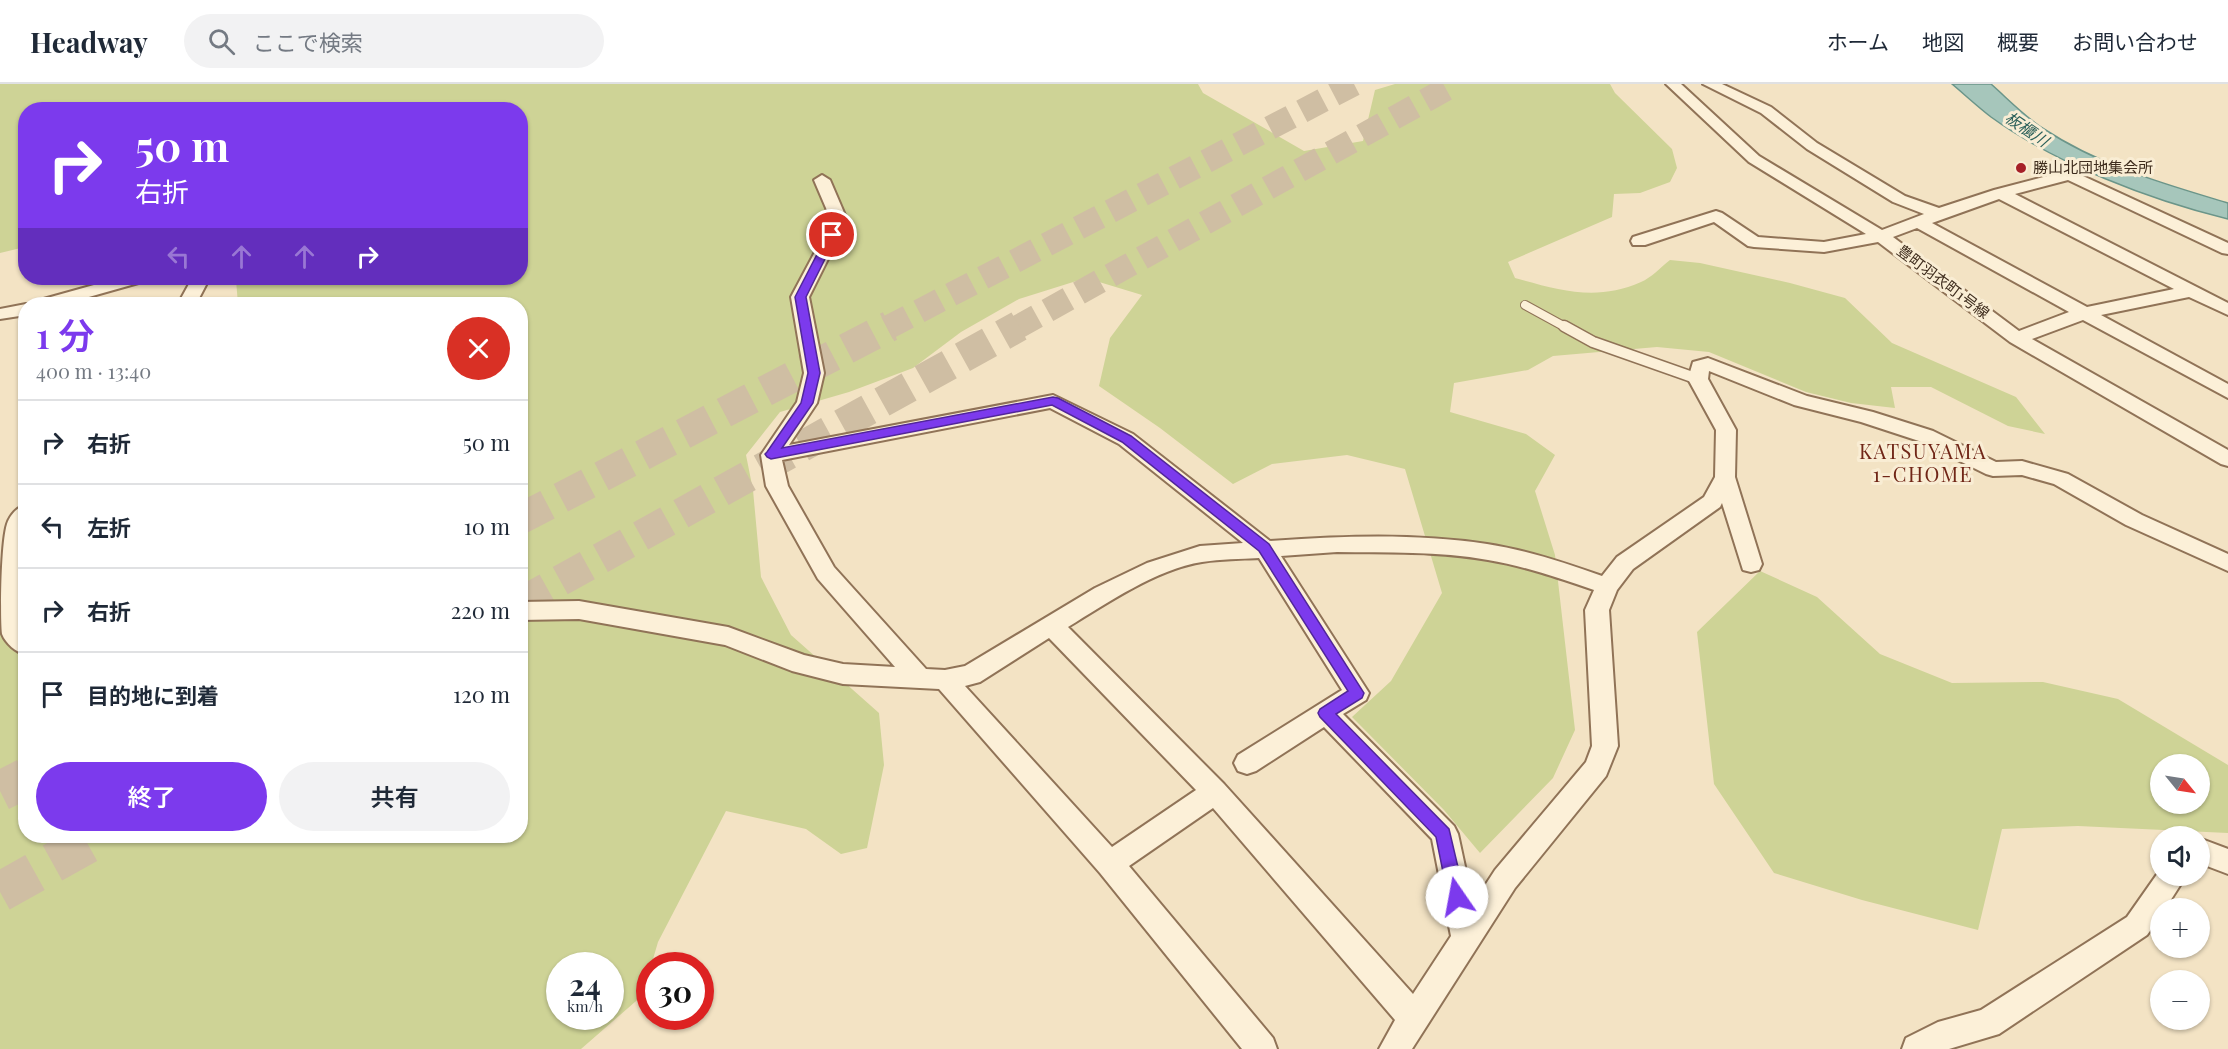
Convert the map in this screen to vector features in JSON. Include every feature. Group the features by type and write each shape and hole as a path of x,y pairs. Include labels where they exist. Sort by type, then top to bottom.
{"street":[{"name":"豊町羽衣町1号線","path":"1673,84 1754,159 1881,236 2017,338 2228,459"},
{"path":"1710,84 1766,110 1812,146 1899,199 1939,214"},
{"path":"1639,240 1716,216 1754,242 1824,247 1881,236 2000,193 2070,175 2228,249"},
{"path":"822,180 837,215 832,235 800,297 814,373 807,403 771,454 777,486 826,573 932,679 1110,864 1262,1049"},
{"path":"2000,193 2228,310"},
{"path":"1920,223 2228,392"},
{"path":"70,297 112,285"},
{"path":"2017,338 2084,313 2191,291"},
{"path":"0,314 18,311"},
{"path":"1751,564 1725,477 1726,430 1698,378 1700,366 1708,364 1801,401 1866,417 1926,436 1993,469 2022,468 2061,479 2134,520 2228,563"},
{"path":"771,454 1053,401 1126,439 1264,548 1357,693 1247,762"},
{"path":"1394,1049 1504,879 1597,768 1605,746 1597,610 1607,586 1625,563 1712,502 1725,477"},
{"path":"18,524 8,595 13,632 18,637"},
{"path":"528,611 579,610 728,636 801,664 843,674 932,679 971,675 1103,594 1155,569 1200,554 1337,544 1431,546 1488,552 1554,568 1607,586"},
{"path":"1052,626 1215,792 1414,1018"},
{"path":"1326,713 1443,834 1466,939"},
{"path":"1110,864 1215,792"},
{"path":"2210,855 2228,862"},
{"path":"1917,1049 1938,1037 1988,1023 2137,926 2165,886"}],"lane":[{"path":"1525,305 1593,342 1698,378"}],"green space":[{"path":"0,84 1198,84 1203,93 1304,151 1363,141 1375,90 1395,84 1610,84 1615,93 1672,149 1677,168 1670,182 1640,193 1614,194 1612,217 1508,262 1515,278 1562,290 1609,292 1645,280 1670,260 1700,263 1845,298 1892,343 2016,397 2045,434 2008,426 1931,387 1891,387 1895,408 1851,403 1806,392 1709,352 1657,347 1553,356 1528,370 1454,383 1450,412 1526,434 1555,455 1535,491 1555,555 1575,730 1553,778 1480,853 1444,810 1352,717 1391,681 1442,593 1405,469 1347,455 1272,464 1233,484 1160,428 1099,386 1110,338 1142,295 1086,278 1019,299 961,332 913,368 849,392 780,412 746,455 753,490 761,577 791,635 879,713 884,765 867,848 841,854 806,829 726,811 658,942 655,952 636,952 636,1001 624,1012 624,952 546,952 546,1030 603,1030 581,1049 0,1049 0,577 18,565 18,843 528,843 528,297 237,297 236,285 528,285 528,102 18,102 18,249 0,253"},
{"path":"1760,571 1817,597 1880,654 1952,683 2043,682 2118,699 2210,754 2150,754 2150,814 2210,814 2210,754 2228,765 2228,833 2210,832 2210,826 2150,826 2150,829 2078,826 2002,829 1978,930 1862,900 1774,873 1714,784 1697,632"}],"water":[{"name":"板櫃川","path":"1952,84 1991,84 2037,124 2088,154 2133,173 2228,203 2228,219 2167,202 2074,165 2044,150 1991,117"}],"tunnel":[{"path":"887,328 1354,84"},
{"path":"1016,328 1455,84"},
{"path":"528,515 890,326"},
{"path":"528,599 1019,326"},
{"path":"0,791 18,782"},
{"path":"0,892 88,843"}],"place":[{"name":"勝山北団地集会所","path":"2021,168"}],"district":[{"name":"KATSUYAMA 1-CHOME","path":"1923,464"}],"route":[{"path":"832,235 800,297 814,373 807,403 771,454 1053,401 1126,439 1264,548 1357,693 1326,713 1443,834 1457,897"}]}
